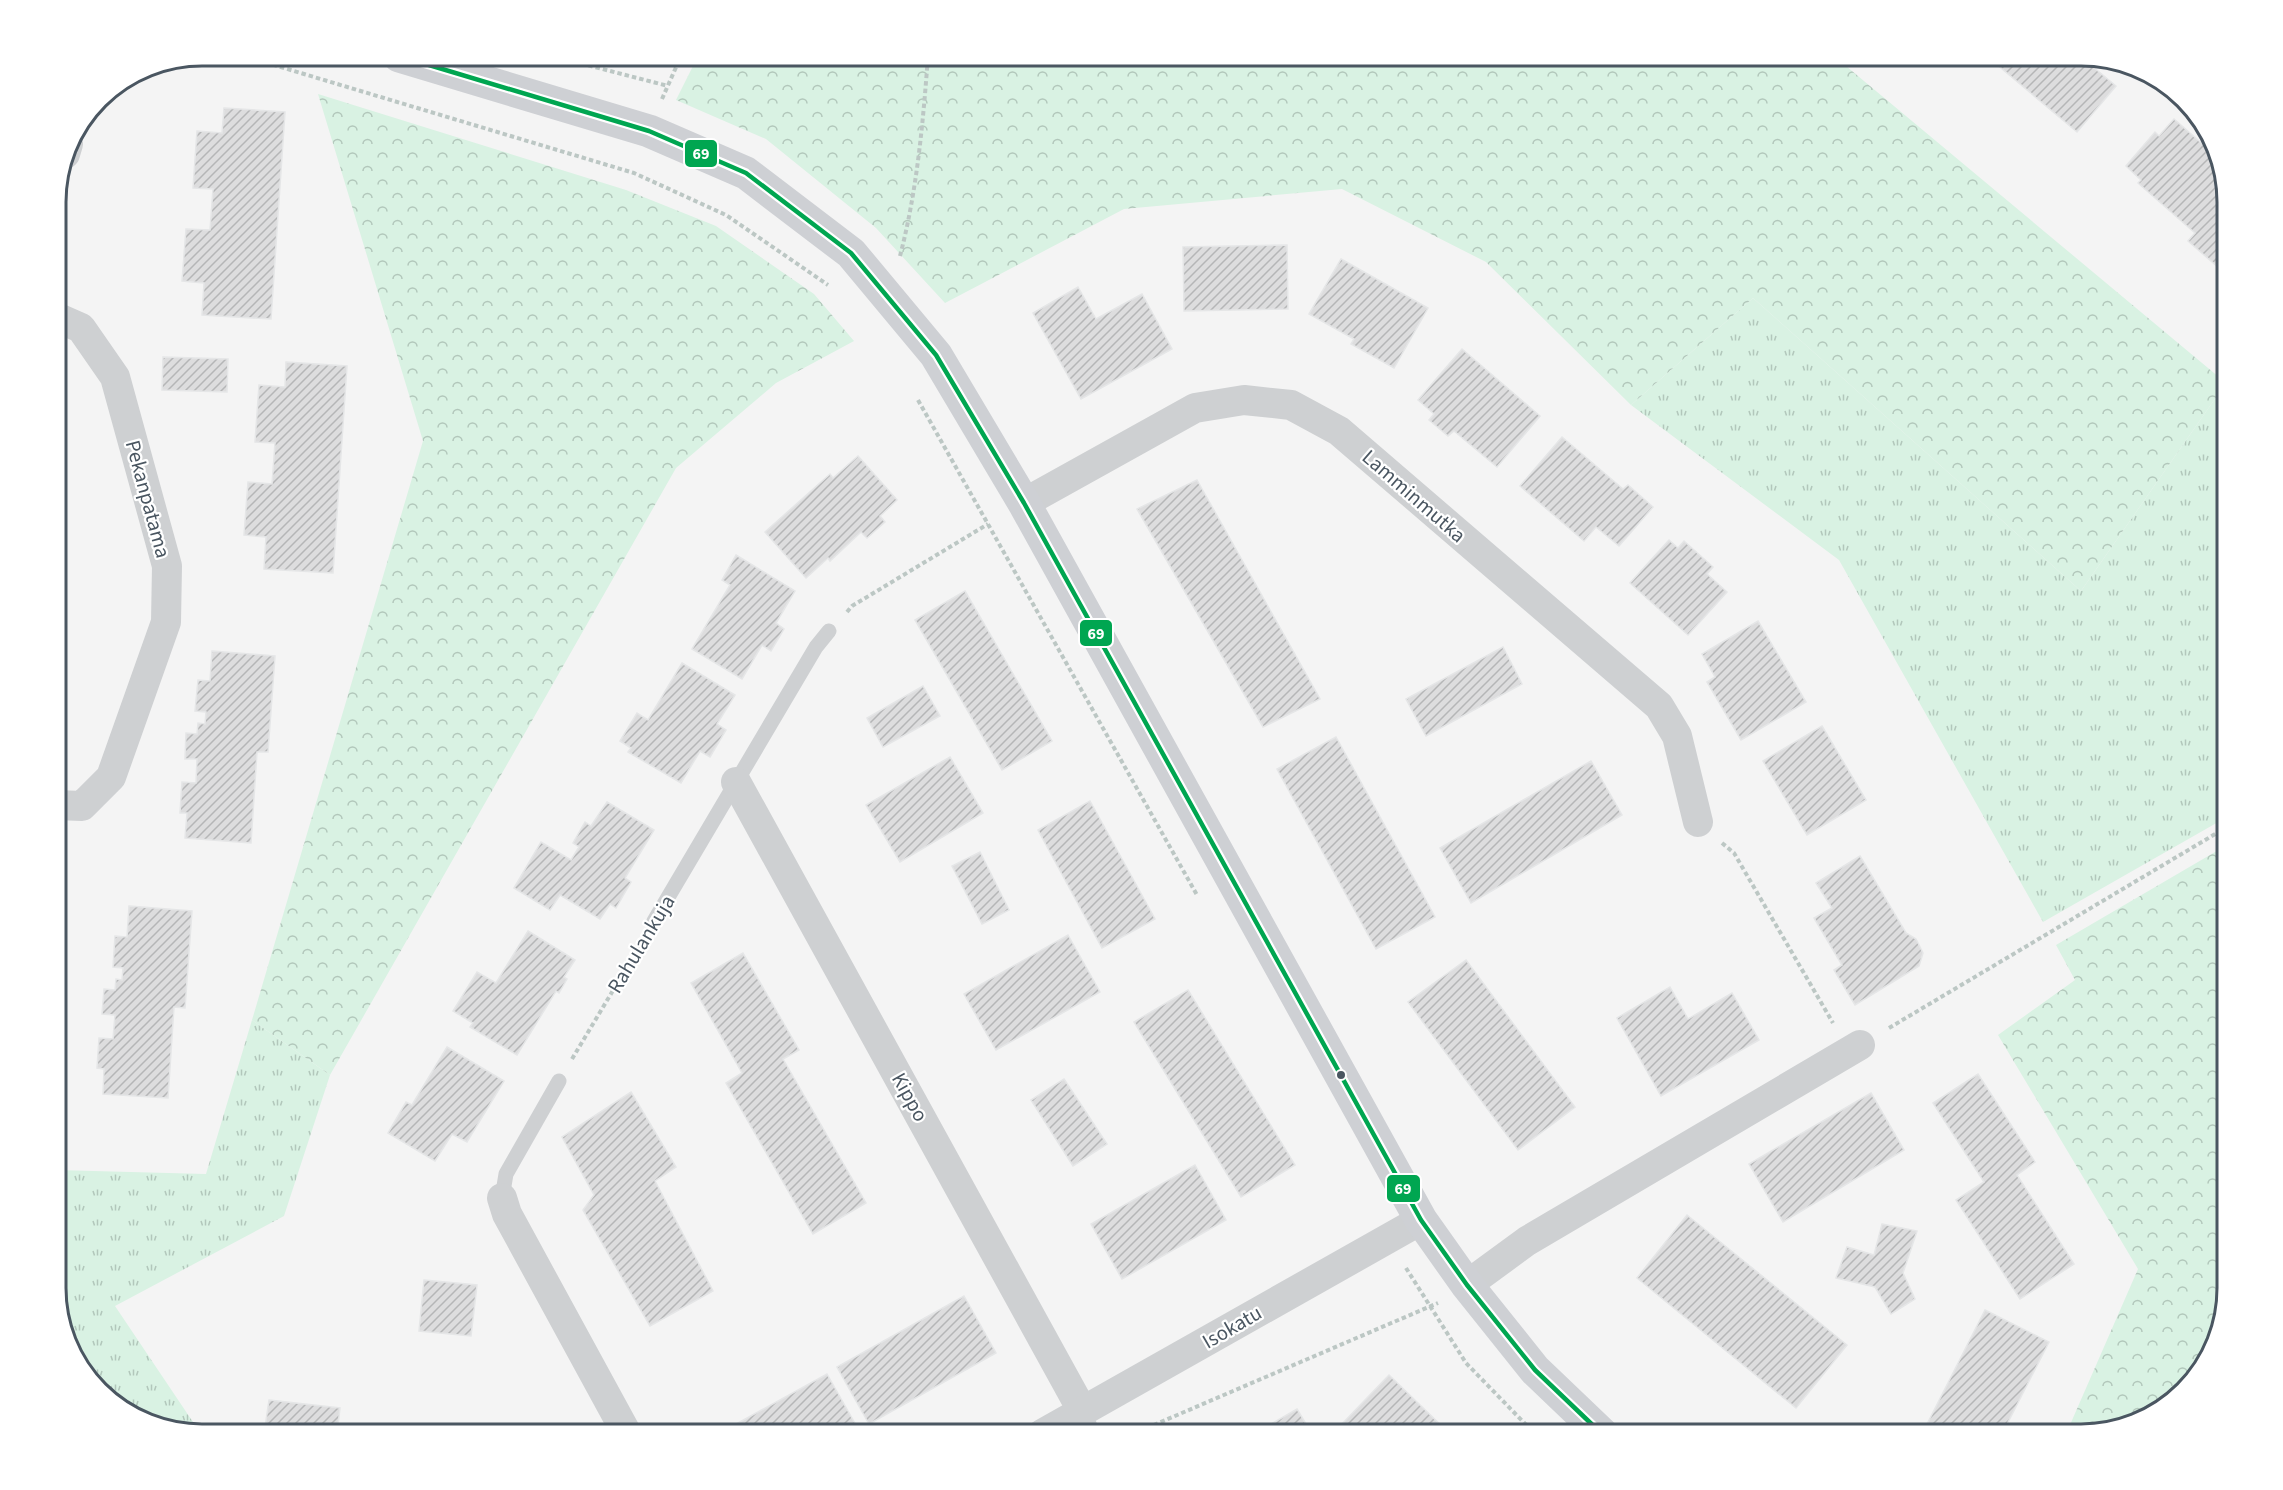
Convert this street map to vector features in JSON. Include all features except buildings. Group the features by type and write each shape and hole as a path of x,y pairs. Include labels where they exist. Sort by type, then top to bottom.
{"street":[{"path":"432,66 649,131 746,173 852,253 936,355 1024,503 1421,1220 1467,1285 1535,1370 1592,1424"},
{"name":"Pekanpatama","path":"66,321 81,328 115,377 167,566 166,622 111,777 82,806 66,805"},
{"name":"Lamminmutka","path":"1024,503 1195,408 1244,400 1291,405 1339,431 1659,706 1677,736 1698,822"},
{"name":"Kippo","path":"736,782 1088,1423"},
{"path":"1467,1285 1527,1241 1855,1048"},
{"path":"502,1198 507,1214 622,1424"},
{"name":"Isokatu","path":"1088,1423 1388,1238 1421,1220"}],"lane":[{"name":"Rahulankuja","path":"654,921 816,647 829,631"},
{"path":"502,1198 507,1174 560,1081"}],"path":[{"path":"277,66 634,173 726,215 827,284 834,292"},
{"path":"591,66 668,86"},
{"path":"889,298 908,226 923,127 927,66"},
{"path":"918,400 1199,898"},
{"path":"829,631 852,606 988,524"},
{"path":"1698,822 1734,853 1855,1048 2217,834"},
{"name":"Rahulankuja","path":"560,1081 654,921"},
{"path":"1388,1238 1466,1363 1525,1424"},
{"path":"1157,1424 1430,1308 1467,1285"}],"green space":[{"path":"693,66 1846,66 2217,375 2217,396 2081,591 1753,298 1631,405 1486,262 1342,189 1124,209 945,303 876,228 766,139 676,100"},
{"path":"318,94 626,190 716,226 814,294 854,341 776,383 676,468 330,1075 252,1020 423,441"},
{"path":"1753,298 2081,591 2217,396 2217,823 2043,922 1839,560 1631,405"},
{"path":"2217,851 2217,1297 2214,1315 2210,1332 2194,1364 2171,1390 2141,1410 2125,1417 2099,1423 2070,1424 2138,1269 1998,1035 2075,980 2056,945"},
{"path":"252,1020 330,1075 284,1216 115,1306 194,1424 184,1423 158,1417 126,1401 100,1378 89,1364 76,1340 66,1297 66,1170 206,1174"}],"transit line":[{"name":"69","path":"432,66 649,131 746,173 851,253 936,355 1024,503 1421,1220 1467,1285 1535,1370 1592,1424"}]}
